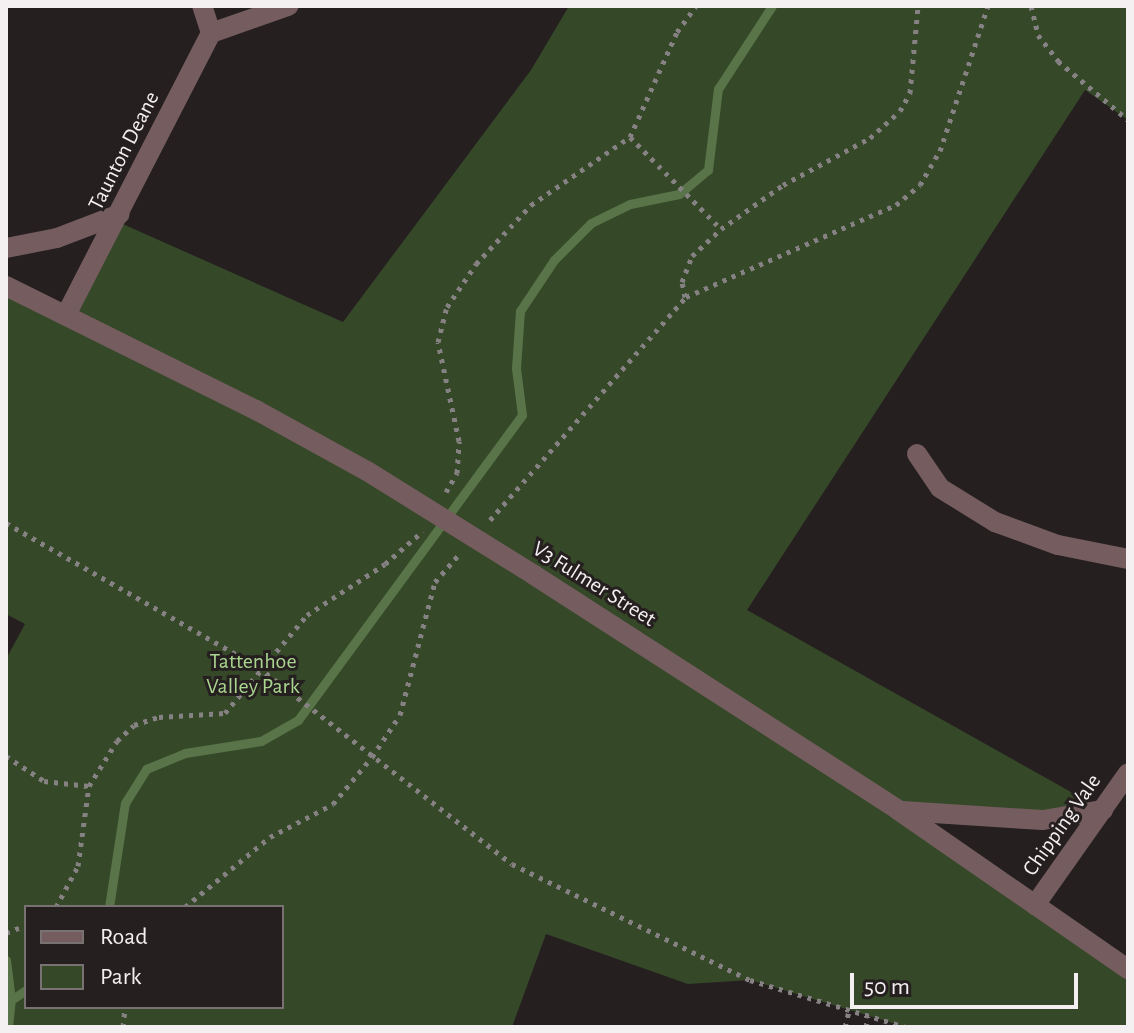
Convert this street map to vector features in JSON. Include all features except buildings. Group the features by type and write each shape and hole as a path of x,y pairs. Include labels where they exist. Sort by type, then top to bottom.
{"street":[{"path":"202,6 211,33 288,6"},
{"name":"Taunton Deane","path":"66,315 211,33"},
{"path":"6,248 57,238 120,214"},
{"name":"V3 Fulmer Street","path":"6,286 367,471 898,810 1128,969"},
{"path":"6,297 29,296"},
{"path":"917,454 940,488 995,522 1058,545 1128,559"},
{"name":"Chipping Vale","path":"1035,905 1128,773"},
{"path":"898,810 1043,820 1103,810"}],"path":[{"path":"686,297 682,282 692,256 721,229 803,172 870,138 900,111 910,93 918,6"},
{"path":"495,514 686,297 896,205 920,185 940,151 988,6"},
{"path":"1031,6 1038,35 1058,61 1128,120"},
{"path":"630,137 721,229"},
{"path":"6,523 246,660 299,696 372,757 512,864 750,980 906,1027"},
{"path":"187,905 270,837 333,804 372,757 400,715 419,633 435,582 443,572"},
{"path":"6,756 44,781 89,786"},
{"path":"845,1027 849,1011"},
{"path":"866,1027 868,1016"}],"green space":[{"name":"Tattenhoe Valley Park","path":"569,6 1128,6 1128,120 1085,90 747,610 1103,810 901,811 1128,969 1128,1027 906,1027 750,980 688,984 546,934 512,1027 6,1027 6,659 25,624 6,614 6,297 66,315 116,221 343,322 531,70"}],"waterway":[{"path":"109,905 125,803 146,769 185,753 261,741 298,720 522,415 516,368 520,311 554,260 591,223 630,204 679,194 708,170 718,89 772,6"},
{"path":"6,960 11,1000"},
{"path":"8,1027 11,1000 24,991"}]}
